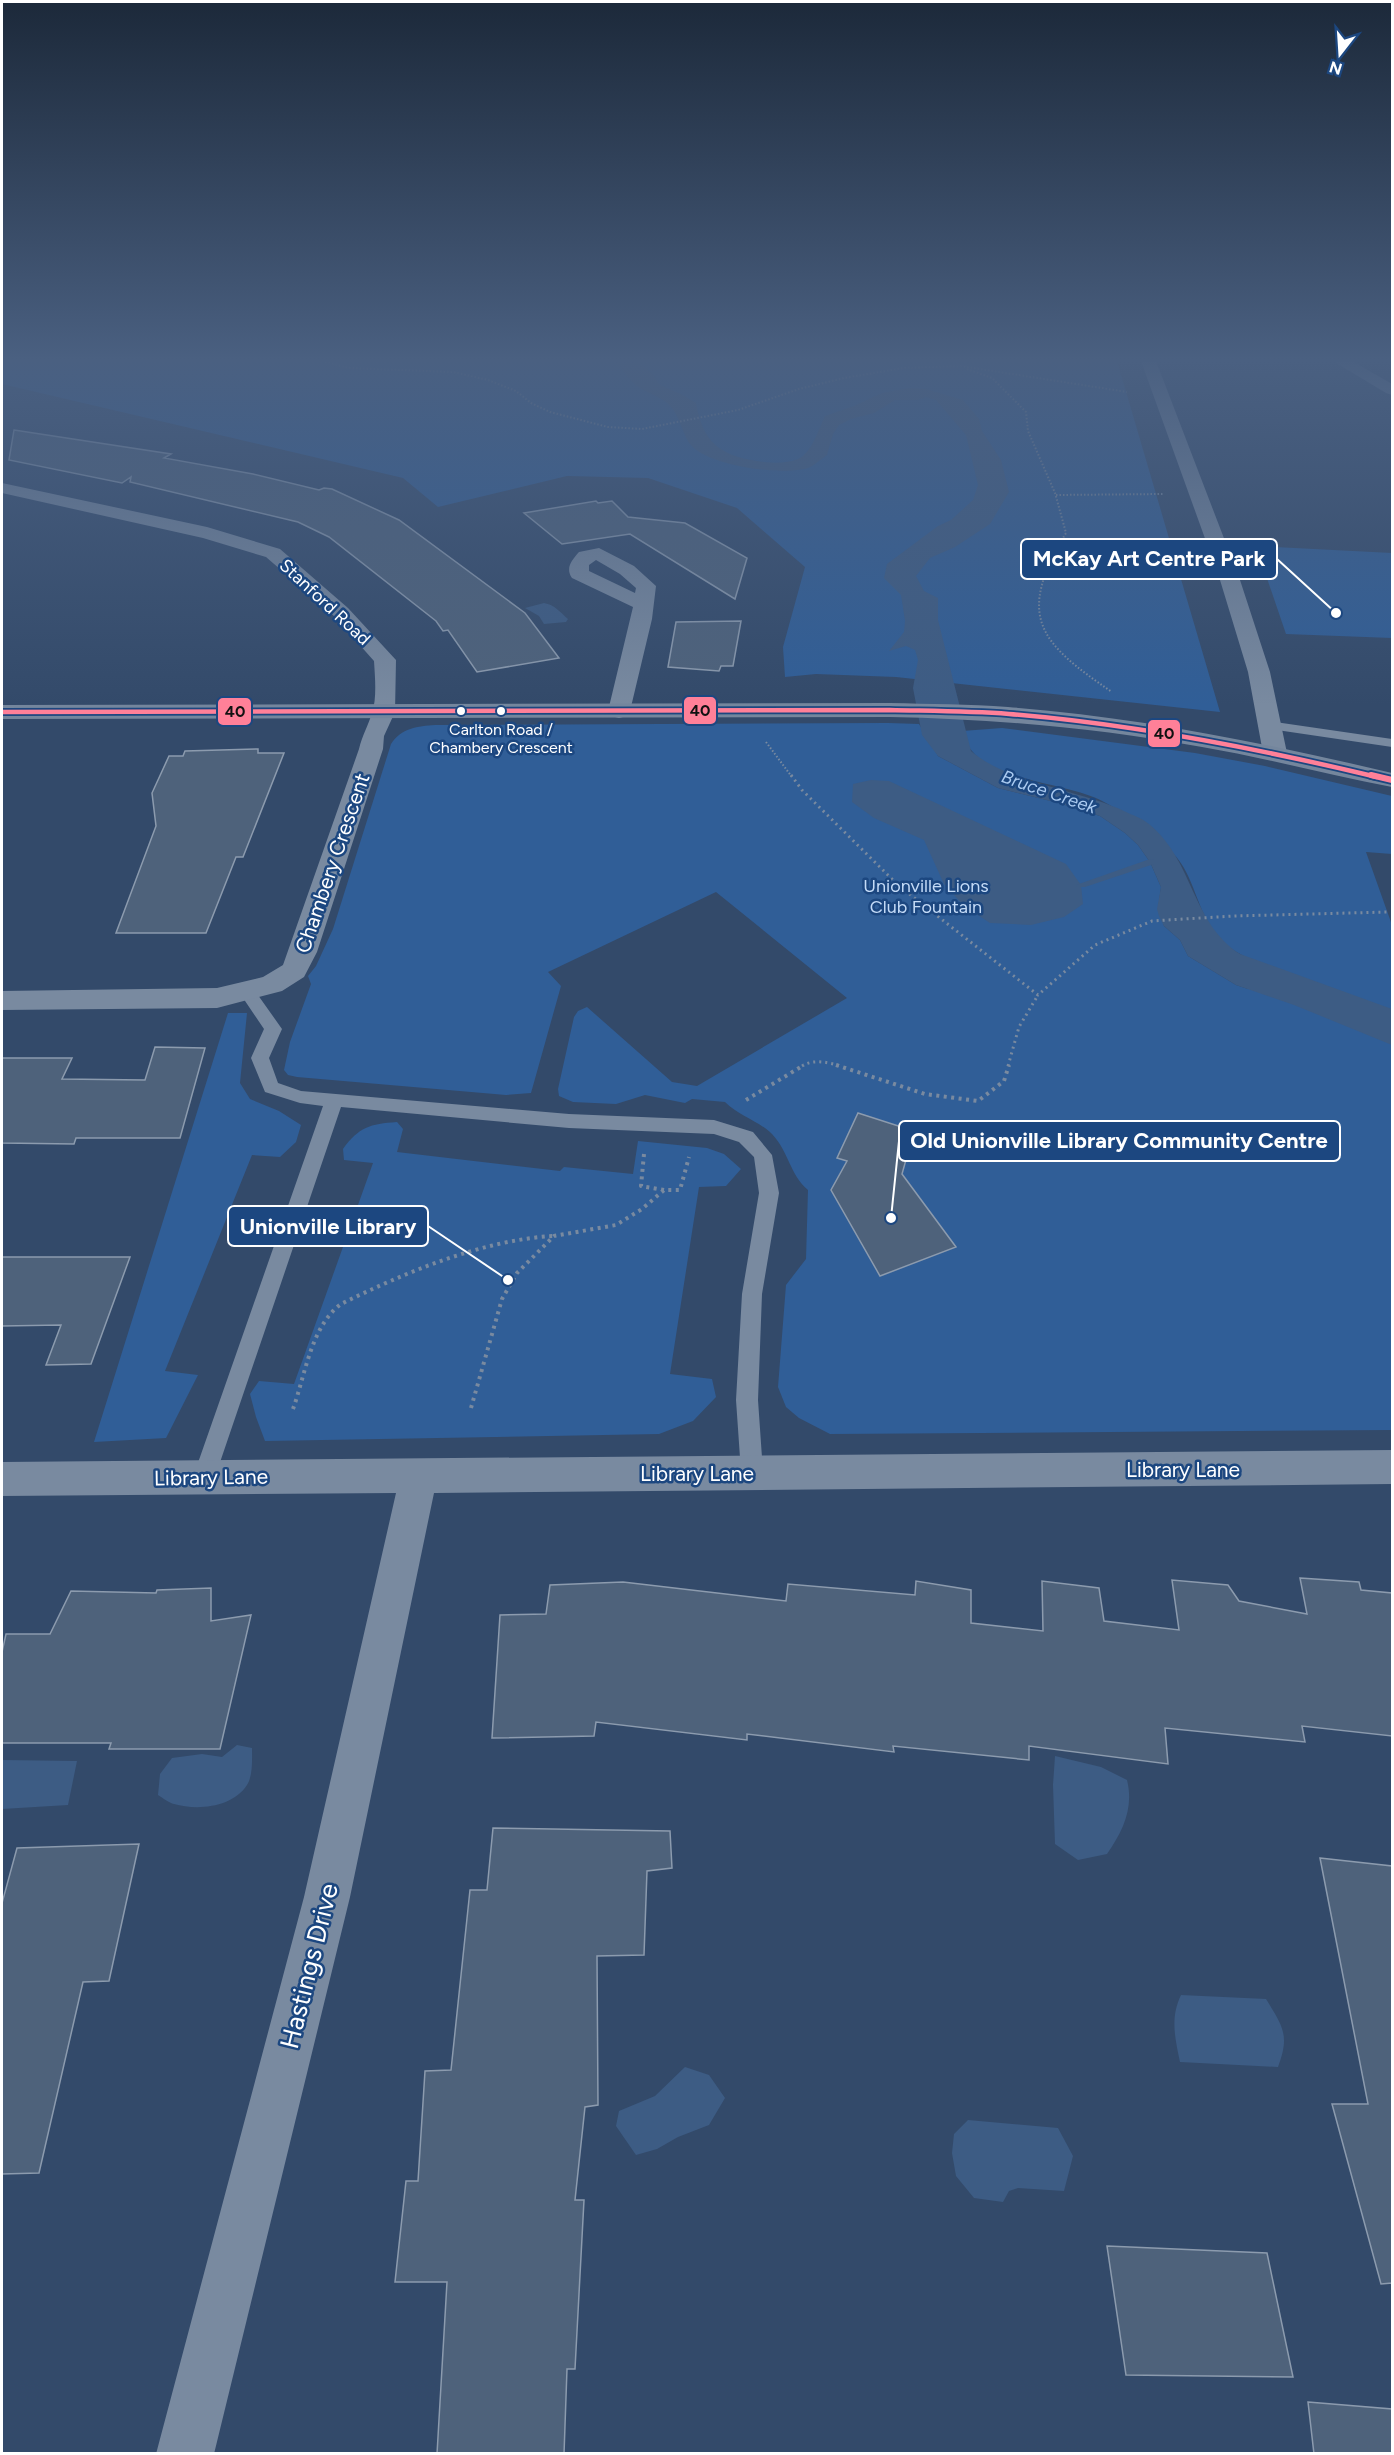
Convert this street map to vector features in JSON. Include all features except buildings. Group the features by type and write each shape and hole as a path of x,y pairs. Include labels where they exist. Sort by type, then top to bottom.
{"main road":[{"path":"2,712 890,710 1009,714 1154,731 1275,753 1392,780"}],"street":[{"path":"1190,476 1230,580 1259,672 1275,753"},
{"name":"Stanford Road","path":"2,488 207,533 273,553 341,612 384,660 386,688 384,712"},
{"path":"619,711 644,604"},
{"name":"Chambery Crescent","path":"2,1001 217,998 272,984 294,971 371,749 373,736 384,712"},
{"name":"Library Lane","path":"2,1479 1392,1467"},
{"name":"Hastings Drive","path":"185,2454 327,1898 419,1475"}],"lane":[{"path":"1269,725 1392,743"},
{"path":"247,992 273,1029 260,1058 271,1087 300,1097 570,1121 714,1127 746,1137 763,1155 769,1193 752,1294 747,1400 752,1472"},
{"path":"204,1477 312,1158 334,1101"}],"path":[{"path":"1048,476 1062,511 1066,533 1048,558 1040,588 1039,621 1052,646 1073,666 1149,715 1154,731"},
{"path":"1056,495 1197,494"},
{"path":"753,711 768,744 802,790 831,821 898,885 1038,995"},
{"path":"746,1100 807,1063 828,1062 926,1094 978,1101 1004,1082 1019,1027 1038,995 1095,945 1152,921 1233,916 1388,912"},
{"path":"654,1153 645,1151 641,1186 664,1190 680,1190 689,1155 677,1155"},
{"path":"292,1409 324,1325 334,1309 395,1280 495,1244 616,1225 642,1209 664,1190"},
{"path":"471,1408 502,1299 517,1273 554,1236"}],"green space":[{"path":"393,476 1151,476 1220,712 896,677 816,674 785,677 783,647 805,567 737,508 648,478 567,476 438,507 403,478"},
{"path":"1256,546 1392,553 1392,638 1286,634"},
{"name":"Unionville Lions Club Fountain","path":"919,724 938,756 998,788 1100,816 1125,833 1138,845 1150,862 1161,887 1158,909 1164,926 1180,940 1188,956 1236,985 1248,989 1296,975 1250,959 1225,944 1211,927 1184,868 1169,849 1125,814 1104,802 1073,790 1016,776 983,761 970,749 962,731 1002,728 1195,753 1265,766 1392,796 1392,854 1366,852 1392,925 1392,1430 830,1434 799,1418 786,1407 778,1387 786,1285 806,1259 808,1190 797,1177 778,1141 767,1129 725,1102 692,1099 685,1103 645,1095 616,1104 573,1102 559,1096 558,1089 574,1017 578,1011 587,1007 672,1082 697,1086 847,998 716,892 548,972 561,986 531,1093 506,1095 297,1077 288,1075 284,1070 290,1042 311,984 308,976 316,966 333,929 391,744 405,731 435,725"},
{"path":"228,1013 247,1013 240,1083 250,1099 279,1111 301,1125 296,1142 280,1157 252,1155 165,1371 198,1375 166,1438 94,1442"},
{"path":"397,1122 403,1129 397,1152 560,1171 564,1167 633,1174 638,1141 707,1148 724,1154 741,1169 726,1186 699,1187 670,1374 712,1379 716,1397 693,1421 659,1434 265,1441 250,1394 259,1381 294,1384 373,1163 344,1160 343,1149 354,1136 366,1128"}],"water":[{"name":"Bruce Creek","path":"976,476 1005,476 1009,492 990,524 955,547 930,558 916,576 924,591 938,598 938,620 971,751 986,762 1003,770 1106,804 1146,822 1164,839 1175,855 1211,925 1224,941 1240,954 1392,1009 1392,1045 1294,1005 1236,985 1188,956 1180,940 1164,926 1159,916 1157,909 1161,887 1150,862 1138,845 1125,833 1100,816 998,788 938,756 922,735 913,688 918,660 915,650 906,646 889,651 904,632 905,621 901,595 884,578 887,564 938,526 951,520 973,500 978,485"},
{"path":"544,603 560,611 568,619 566,622 544,624 539,616 525,608"},
{"path":"871,780 889,781 1066,864 1081,885 1083,904 1064,917 1031,925 990,923 964,906 944,884 924,840 874,818 852,802 853,784"},
{"path":"237,1745 252,1748 252,1767 247,1785 233,1798 224,1803 194,1807 172,1803 158,1795 160,1774 172,1758 202,1754 222,1757"},
{"path":"1055,1756 1101,1767 1127,1780 1129,1800 1126,1819 1107,1854 1078,1860 1055,1844 1053,1785"},
{"path":"2,1760 77,1761 68,1805 2,1809"},
{"path":"1181,1995 1266,1999 1283,2032 1284,2047 1278,2067 1180,2062 1175,2036 1175,2020"},
{"path":"685,2067 709,2075 725,2098 709,2125 678,2137 657,2149 636,2155 616,2126 619,2111 655,2096"},
{"path":"968,2120 1058,2128 1073,2156 1064,2191 1018,2188 1009,2191 1003,2202 974,2198 956,2176 952,2153 954,2134"}],"waterway":[{"path":"1081,885 1150,862"}],"transit line":[{"name":"40","path":"2,712 890,710 979,712 1057,719 1154,732 1249,749 1392,780"}],"place":[{"name":"McKay Art Centre Park","path":"1336,613"},
{"name":"Carlton Road / Chambery Crescent","path":"501,711"},
{"name":"Old Unionville Library Community Centre","path":"891,1218"},
{"name":"Unionville Library","path":"508,1280"}]}
